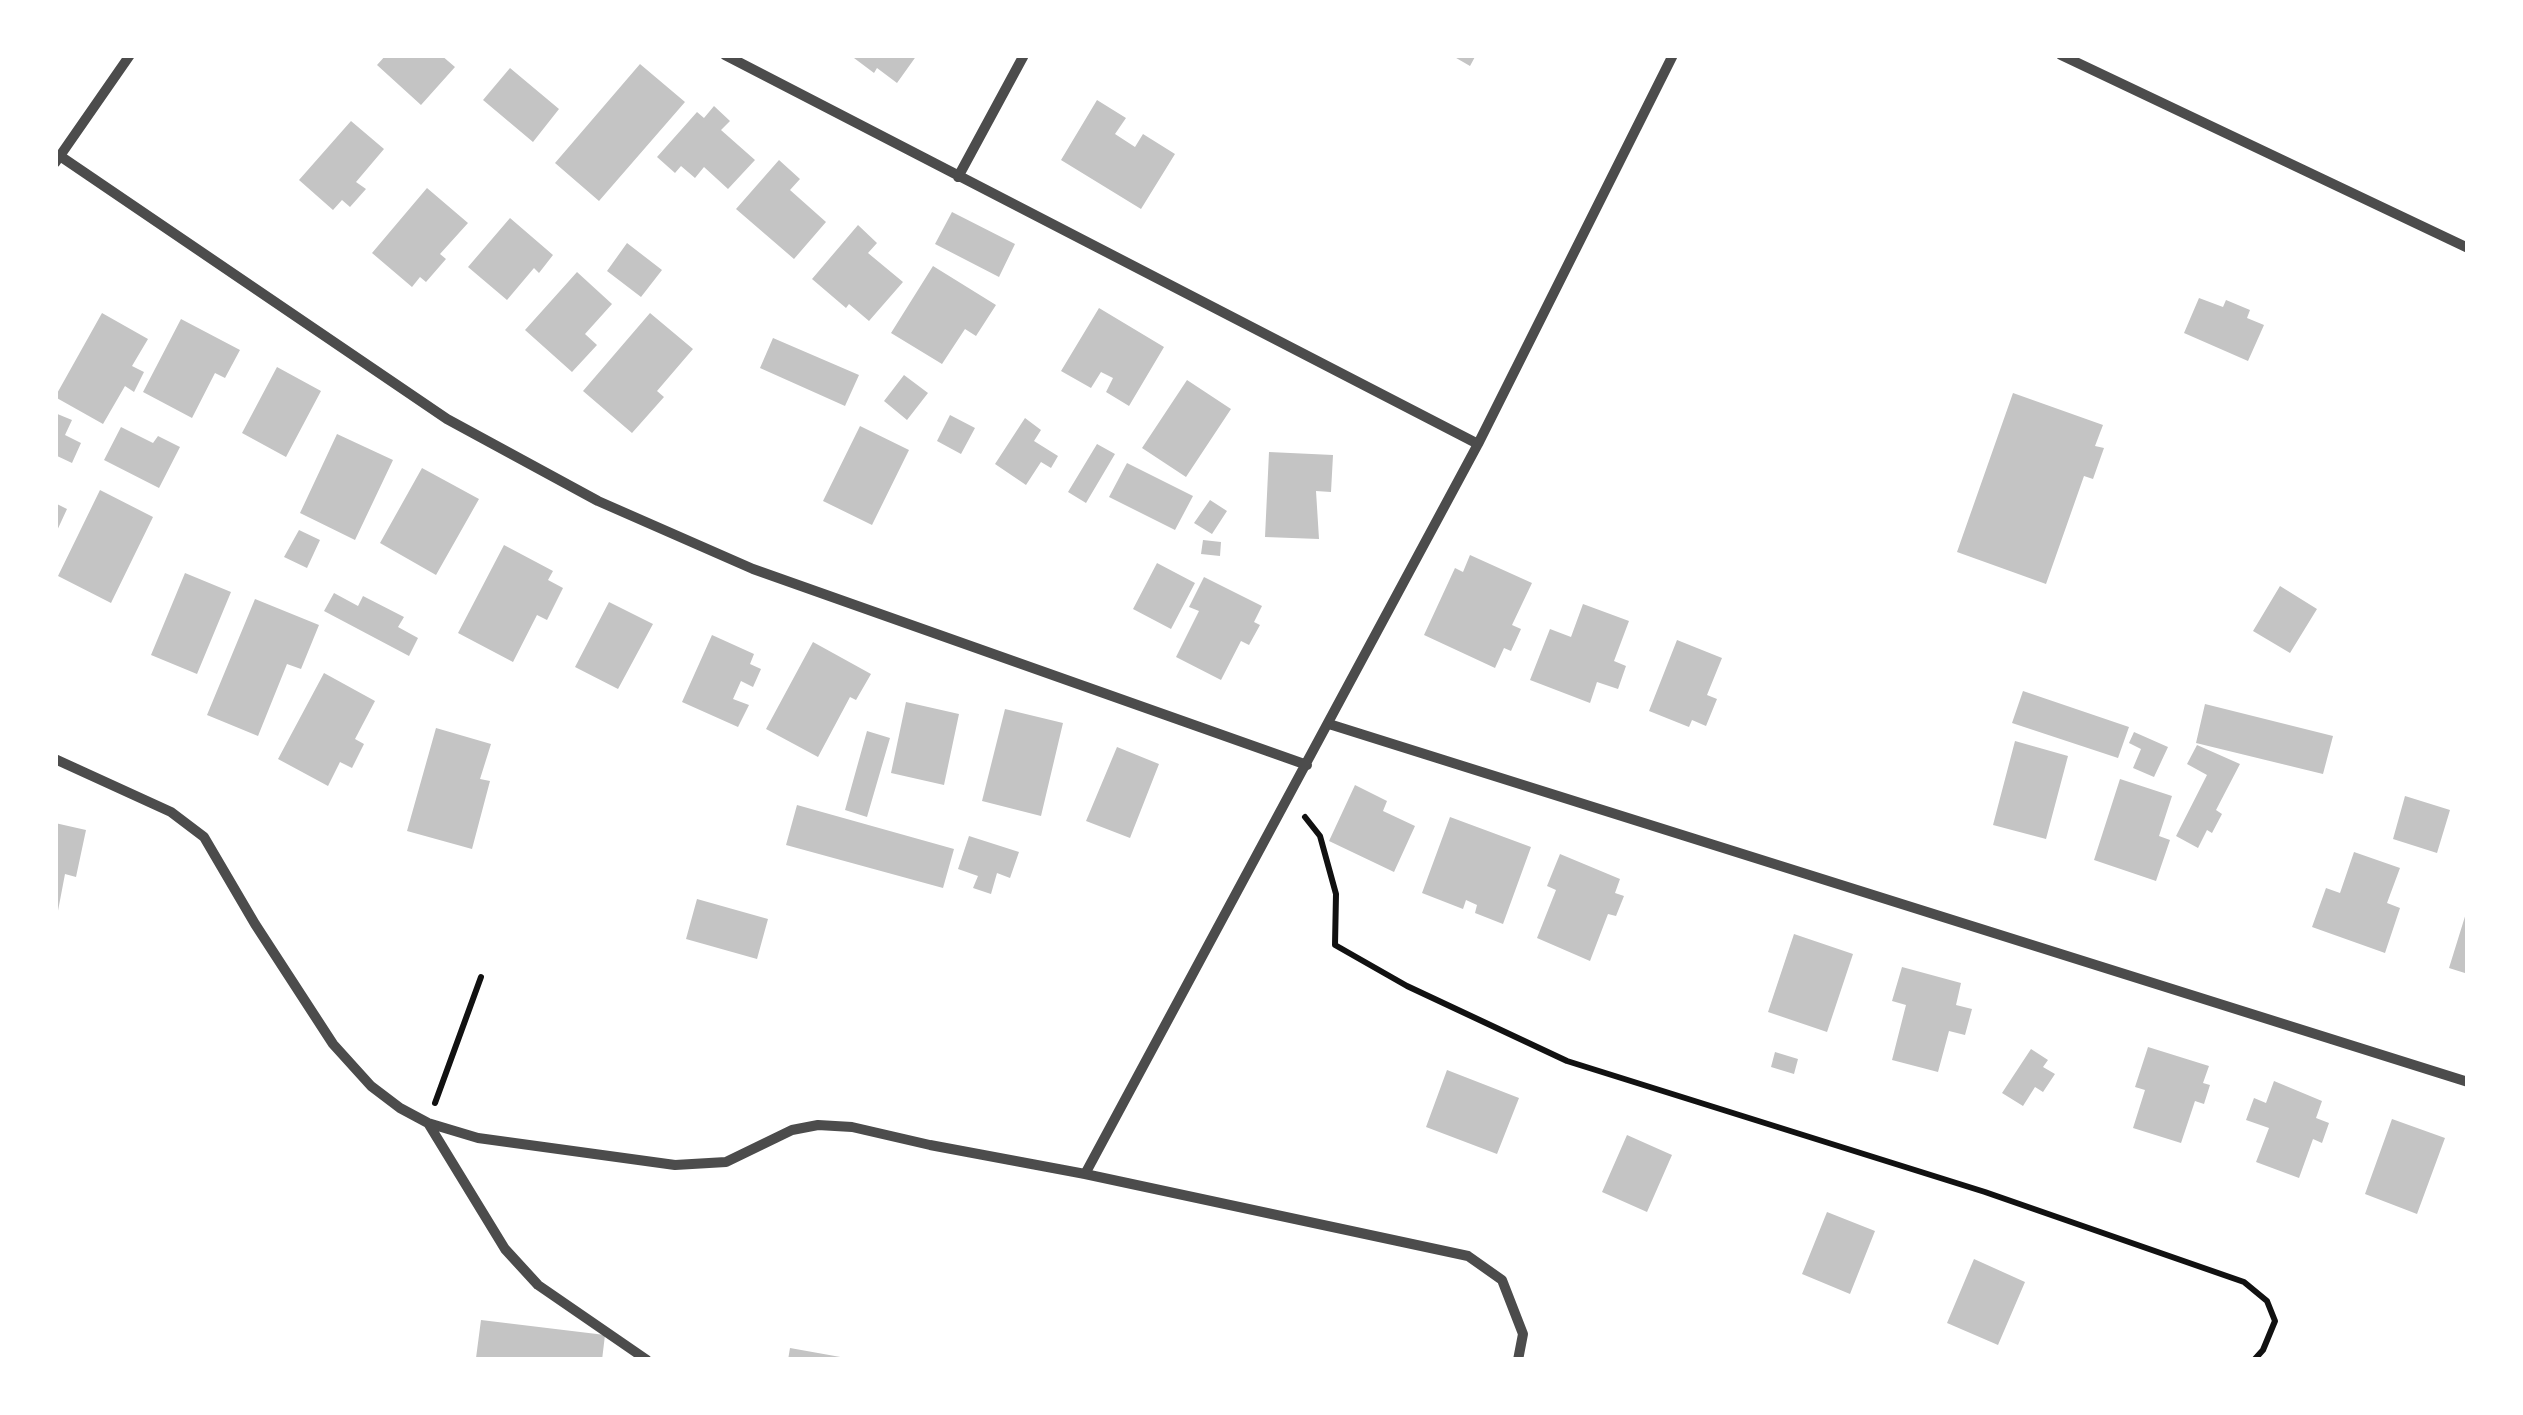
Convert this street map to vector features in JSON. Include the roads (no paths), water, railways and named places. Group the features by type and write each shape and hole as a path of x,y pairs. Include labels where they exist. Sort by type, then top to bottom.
{"street":[{"path":"130,55 57,160 447,419 598,501 753,569 1306,765"},
{"path":"725,55 1478,444"},
{"path":"958,177 1024,55"},
{"path":"1086,1174 1478,444 1674,55"},
{"path":"2062,55 2468,248"},
{"path":"1329,724 2468,1082"},
{"path":"55,758 171,812 204,837 333,1044 371,1086 428,1124 478,1138 676,1166 726,1162 792,1130 818,1125 852,1126 1468,1256 1502,1280 1523,1334 1518,1360"},
{"path":"428,1124 505,1249 538,1285 647,1360"}]}
